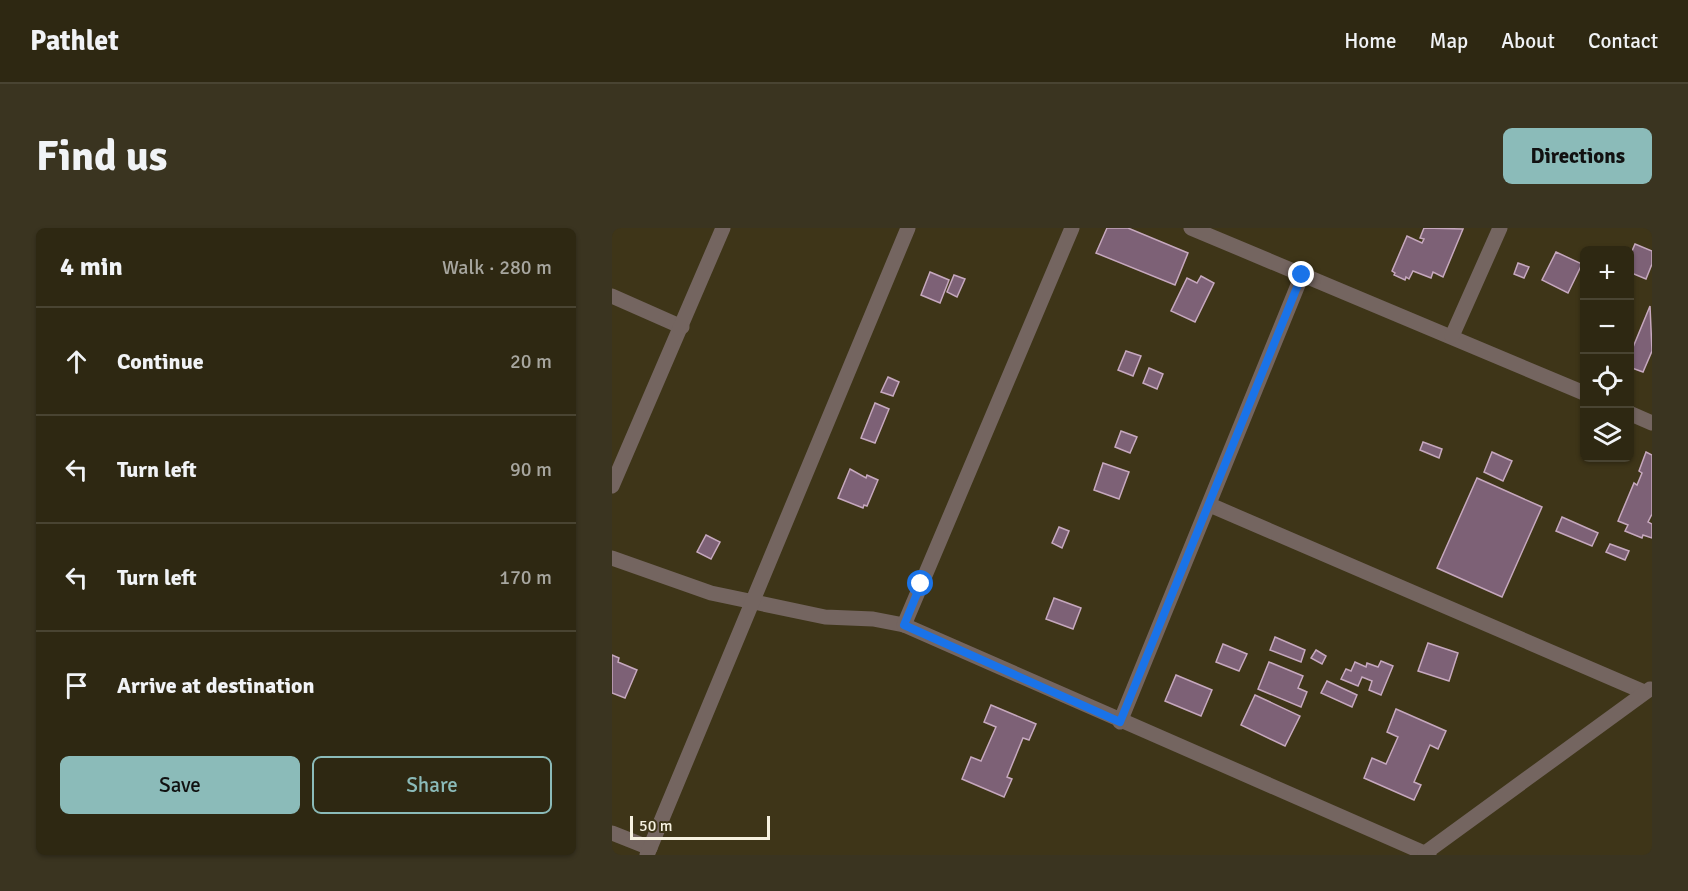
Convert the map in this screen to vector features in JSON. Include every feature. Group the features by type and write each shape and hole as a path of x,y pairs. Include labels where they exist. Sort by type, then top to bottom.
{"street":[{"path":"612,486 723,228"},
{"path":"612,832 649,851 908,228"},
{"path":"904,625 1072,228"},
{"path":"1191,228 1580,391"},
{"path":"1452,336 1500,228"},
{"path":"1120,722 1302,275"},
{"path":"612,296 681,327"},
{"path":"1634,415 1652,423"},
{"path":"1210,505 1648,690"},
{"path":"612,558 687,587 825,617 873,619 904,625 1120,722 1427,854 1648,690"}],"building":[{"path":"1107,228 1128,228 1188,253 1175,285 1096,253"},
{"path":"1424,228 1463,229 1443,277 1433,272 1431,278 1413,271 1409,279 1406,277 1405,280 1394,275 1392,271 1407,236 1422,243 1424,239 1420,238"},
{"path":"1635,244 1652,251 1652,264 1646,279 1634,274"},
{"path":"1556,252 1580,263 1580,268 1568,293 1542,280"},
{"path":"1518,263 1529,267 1524,278 1514,274"},
{"path":"930,272 949,280 940,303 921,295"},
{"path":"954,275 965,279 957,297 947,292"},
{"path":"1201,276 1214,283 1195,322 1171,311 1187,278 1197,283"},
{"path":"1650,306 1652,351 1643,372 1634,369 1634,345"},
{"path":"1126,351 1141,356 1133,376 1118,370"},
{"path":"1149,368 1163,374 1157,389 1143,383"},
{"path":"888,377 899,382 893,396 881,392"},
{"path":"875,403 889,409 875,443 861,438"},
{"path":"1121,431 1137,437 1130,453 1115,447"},
{"path":"1423,442 1442,449 1439,458 1420,450"},
{"path":"1492,452 1512,461 1503,481 1484,472"},
{"path":"1646,452 1652,455 1652,514 1648,522 1652,524 1652,538 1643,535 1642,538 1625,531 1628,525 1618,521 1634,483 1637,485 1642,473 1639,471"},
{"path":"1103,463 1129,472 1119,499 1094,490"},
{"path":"850,469 866,478 867,475 878,480 867,506 864,505 863,508 838,498"},
{"path":"1477,478 1542,507 1502,597 1437,568"},
{"path":"1562,517 1598,533 1592,546 1556,531"},
{"path":"1059,527 1069,531 1062,548 1052,543"},
{"path":"706,535 720,542 711,559 697,552"},
{"path":"1610,544 1629,551 1625,560 1606,552"},
{"path":"1054,598 1081,608 1073,629 1046,619"},
{"path":"1275,637 1305,650 1301,662 1270,650"},
{"path":"1428,643 1458,653 1449,681 1418,671"},
{"path":"1223,644 1247,654 1239,671 1216,662"},
{"path":"1316,650 1326,656 1322,664 1311,658"},
{"path":"612,655 619,658 618,662 637,670 625,698 612,693"},
{"path":"1381,661 1393,666 1381,695 1369,690 1372,681 1362,677 1358,686 1341,679 1346,669 1351,671 1355,662 1366,667 1367,663 1378,667"},
{"path":"1269,662 1303,676 1298,688 1307,692 1301,707 1258,689"},
{"path":"1176,675 1212,690 1201,716 1165,701"},
{"path":"1327,681 1357,695 1352,707 1321,693"},
{"path":"1255,695 1300,716 1285,746 1241,725"},
{"path":"991,705 1036,724 1029,740 1023,738 1007,777 1012,779 1004,797 962,779 971,757 981,761 996,727 984,722"},
{"path":"1396,709 1446,731 1438,749 1430,745 1414,782 1421,785 1414,800 1364,778 1372,758 1386,764 1398,737 1387,732"}],"route":[{"path":"921,584 904,625 1120,722 1302,275"}]}
